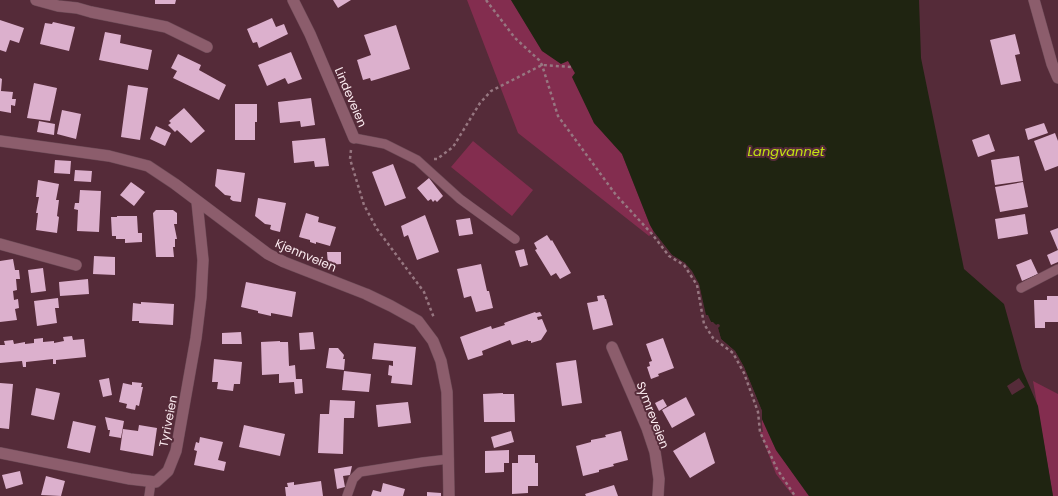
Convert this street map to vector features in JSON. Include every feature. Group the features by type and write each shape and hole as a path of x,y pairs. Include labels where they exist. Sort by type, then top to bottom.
{"street":[{"path":"36,0 58,6 78,4 91,12 166,26 207,47"},
{"name":"Lindeveien","path":"293,0 310,34 354,138"},
{"path":"1034,0 1055,63 1058,78"},
{"name":"Kjennveien","path":"0,141 89,153 139,163 158,172 268,254 284,262 366,294 418,321 434,341 441,361 446,392 449,496"},
{"name":"Tyriveien","path":"151,482 156,482 168,472 174,458 194,346 201,297 203,260 197,202"},
{"path":"0,244 76,265"},
{"name":"Symreveien","path":"612,347 647,428 655,452 659,479 658,496"},
{"path":"0,453 151,482"}],"lane":[{"name":"Lindeveien","path":"354,138 385,144 417,160 460,199 515,239"},
{"path":"1022,288 1058,269"},
{"path":"347,496 353,479 360,472 449,459"},
{"path":"149,496 151,482"}],"path":[{"path":"486,0 515,38 539,60 542,65 558,116 616,195 652,234 669,256 684,265 696,284 704,324 713,338 733,353 744,373 758,412 760,432 777,469 795,496"},
{"path":"417,160 437,159 453,147 480,103 491,91 542,65 572,67"},
{"path":"354,138 350,159 364,205 377,229 424,292 434,318"}],"shaded area":[{"path":"467,0 511,0 542,51 568,61 575,73 594,123 622,154 654,232 649,236 518,133"},
{"path":"473,141 533,190 512,216 451,167"},
{"path":"1033,381 1058,394 1058,496 1053,496"},
{"path":"761,417 776,450 809,496 793,496 776,474 760,432 763,432"}],"water":[{"name":"Langvannet","path":"511,0 919,0 921,58 964,269 1004,304 1022,369 1038,406 1053,496 809,496 776,450 761,417 762,411 744,367 735,351 721,339 718,324 716,325 711,322 706,315 699,284 685,263 672,255 650,225 622,154 594,123 572,77 575,73 568,61 561,64 542,51"}],"pier":[{"path":"654,232 672,255 685,263 692,271 699,284 705,315 708,315 711,322 716,325 719,324 720,326 718,328 721,339 735,351 744,367 762,411 762,424 759,418 760,411 742,368 733,352 719,340 716,327 710,324 707,317 704,316 697,285 690,272 684,264 671,256 653,234"},
{"path":"1019,378 1025,387 1012,395 1007,386"}],"building":[{"path":"155,0 176,0 175,4 155,4"},
{"path":"333,0 351,0 338,8"},
{"path":"272,18 276,27 284,24 288,34 259,48 257,42 253,43 247,29"},
{"path":"0,20 24,28 19,43 10,40 6,52 0,50"},
{"path":"53,22 75,27 69,51 40,44 45,23 52,24"},
{"path":"396,25 410,69 371,81 370,78 363,80 357,60 371,55 364,35"},
{"path":"105,32 121,35 120,43 152,50 148,70 99,60"},
{"path":"1015,34 1020,54 1015,55 1021,81 1001,85 990,40"},
{"path":"291,52 302,79 288,84 285,78 267,86 258,65"},
{"path":"178,54 201,65 199,70 226,85 219,100 173,78 177,71 171,68"},
{"path":"0,78 2,79 1,91 13,92 12,99 16,99 15,106 11,105 11,113 0,111"},
{"path":"34,83 57,88 50,121 27,118"},
{"path":"128,85 148,88 140,140 121,137"},
{"path":"311,98 315,125 301,127 300,121 280,123 278,102"},
{"path":"235,104 257,104 255,140 235,140"},
{"path":"184,108 205,131 191,143 177,130 175,132 168,125 171,123 169,121"},
{"path":"62,110 81,114 76,139 57,134"},
{"path":"39,121 55,124 54,135 37,132"},
{"path":"1044,123 1048,133 1028,140 1025,129"},
{"path":"156,126 171,133 165,146 150,139"},
{"path":"1055,133 1058,141 1058,166 1045,171 1034,141"},
{"path":"989,134 995,151 978,157 972,140"},
{"path":"325,138 329,166 315,167 314,161 294,163 292,141"},
{"path":"1019,156 1023,181 995,185 991,160"},
{"path":"55,160 71,161 70,174 54,173"},
{"path":"393,164 406,198 385,206 372,172"},
{"path":"217,169 245,173 241,202 233,201 230,199 231,196 225,195 215,186"},
{"path":"75,170 92,171 91,182 74,181"},
{"path":"429,178 443,196 437,202 435,200 433,202 431,199 428,201 417,188"},
{"path":"38,180 59,184 56,200 59,200 57,233 36,230 38,213 36,213 39,197 36,197"},
{"path":"131,182 145,192 134,206 120,195"},
{"path":"1023,182 1028,207 1000,212 995,187"},
{"path":"80,190 101,191 99,232 77,231 78,210 74,209 75,203 79,203"},
{"path":"258,198 286,203 280,232 270,229 271,225 265,224 255,216"},
{"path":"156,210 173,210 177,213 177,224 174,224 177,239 175,239 175,247 173,247 174,257 156,257 153,213"},
{"path":"306,213 319,217 318,222 336,227 330,246 316,242 316,244 310,242 310,240 299,237"},
{"path":"1025,214 1028,234 998,239 995,219"},
{"path":"425,215 439,252 417,260 408,235 404,237 401,226"},
{"path":"137,216 138,233 142,233 142,242 125,243 125,239 116,239 116,236 112,236 111,217"},
{"path":"470,218 473,234 459,236 456,220"},
{"path":"1058,228 1058,250 1050,231"},
{"path":"547,235 551,241 552,240 571,273 560,279 556,273 551,276 535,250 537,249 534,243"},
{"path":"524,249 528,265 520,267 515,251"},
{"path":"1058,250 1058,262 1051,265 1047,255"},
{"path":"327,252 341,252 341,264 328,265"},
{"path":"94,256 115,257 115,275 93,274"},
{"path":"13,259 15,270 19,270 20,279 16,279 17,290 13,291 14,300 18,299 19,308 15,309 17,320 0,322 0,261"},
{"path":"1031,259 1038,274 1022,281 1016,265"},
{"path":"481,264 487,291 489,291 493,308 476,312 471,296 464,298 457,269"},
{"path":"43,268 46,291 31,293 28,270"},
{"path":"88,279 89,294 60,296 59,282"},
{"path":"246,282 296,292 292,317 271,313 271,316 241,307"},
{"path":"604,295 613,325 593,330 587,303 598,301 597,296"},
{"path":"1047,296 1058,296 1058,322 1045,322 1045,328 1035,328 1034,300 1047,300"},
{"path":"58,298 59,308 55,308 57,323 37,326 34,301"},
{"path":"141,302 174,304 173,325 139,323 139,321 132,321 133,303 141,304"},
{"path":"535,312 540,312 542,316 537,317 538,320 542,319 547,331 541,340 531,343 531,341 528,340 512,345 510,340 482,351 483,355 468,360 460,337 491,326 492,329 505,325 504,323"},
{"path":"241,332 242,344 222,344 222,333"},
{"path":"313,332 315,349 300,350 299,333"},
{"path":"72,336 73,340 84,339 86,357 56,360 56,364 53,364 53,359 26,362 26,367 23,367 22,361 0,363 0,345 5,345 4,341 13,340 14,344 25,342 25,344 34,343 34,339 43,338 43,342 54,341 54,343 64,341 63,337"},
{"path":"663,338 674,368 658,374 659,376 651,379 647,367 650,366 649,362 652,361 646,344"},
{"path":"261,342 288,342 289,366 295,365 296,379 302,379 303,393 295,394 294,382 279,383 279,374 262,375"},
{"path":"374,343 416,347 412,385 391,383 392,376 388,375 389,365 393,366 393,361 372,359"},
{"path":"329,348 338,348 344,355 344,370 326,368"},
{"path":"214,359 242,362 240,384 234,384 233,391 217,389 218,382 212,382"},
{"path":"576,360 582,403 562,406 556,363"},
{"path":"344,371 371,374 369,392 342,390"},
{"path":"109,378 112,395 103,397 99,380"},
{"path":"132,382 142,383 141,387 143,387 139,406 136,405 135,410 126,408 127,404 119,402 123,383 132,385"},
{"path":"0,383 13,384 9,429 0,428"},
{"path":"36,388 60,393 54,420 31,415"},
{"path":"483,394 514,394 515,422 484,422"},
{"path":"686,397 695,415 672,428 662,410"},
{"path":"663,399 667,406 659,411 655,403"},
{"path":"330,400 355,401 354,418 344,418 343,454 318,453 320,414 329,414"},
{"path":"408,402 411,423 378,427 376,405"},
{"path":"105,417 124,421 121,438 109,436 110,430 108,430"},
{"path":"73,421 96,426 90,453 67,448"},
{"path":"139,425 157,428 153,456 120,450 123,429 138,431"},
{"path":"244,425 285,434 280,456 239,447"},
{"path":"511,431 514,442 494,448 491,437"},
{"path":"621,431 628,460 613,464 614,466 599,470 599,472 583,476 576,446 591,442 591,440 606,437 605,435"},
{"path":"705,432 715,463 690,478 673,451"},
{"path":"200,437 223,442 218,460 226,462 224,471 194,465 197,451 194,450 196,442 199,443"},
{"path":"509,450 509,463 504,463 504,472 485,473 485,451"},
{"path":"518,455 535,455 535,463 538,463 538,486 528,486 528,493 512,494 512,463 518,463"},
{"path":"352,466 350,475 343,476 345,487 337,489 334,469"},
{"path":"20,471 23,484 6,489 2,475"},
{"path":"46,476 65,481 61,496 41,495"},
{"path":"321,481 323,496 286,496 285,487 288,487 287,483 294,482 294,485"},
{"path":"383,483 405,489 403,496 371,496 373,490 381,492"},
{"path":"614,485 618,496 586,496 585,494"},
{"path":"427,492 441,493 441,496 427,496"}]}
